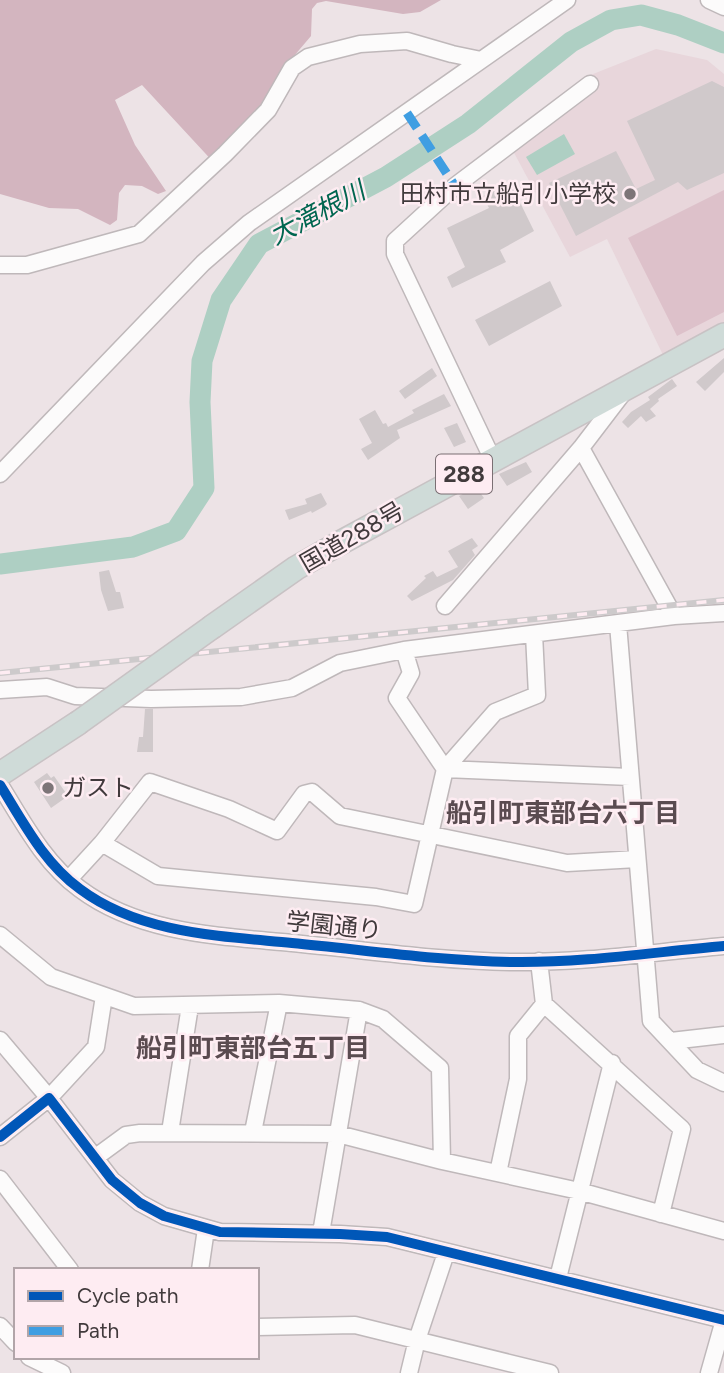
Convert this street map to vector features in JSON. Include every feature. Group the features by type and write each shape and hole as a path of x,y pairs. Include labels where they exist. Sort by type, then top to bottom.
{"highway":[{"name":"国道288号","path":"0,774 78,723 296,568 492,458 724,334"}],"street":[{"path":"0,474 203,263 249,223 567,0"},
{"path":"709,0 724,6"},
{"path":"0,265 27,265 139,234 268,110 292,68 308,57 360,44 407,41 481,60"},
{"path":"492,458 395,254 395,241 455,186 590,84"},
{"path":"445,606 581,448 630,384"},
{"path":"581,448 674,616"},
{"path":"0,690 47,687 75,696 151,699 241,697 292,688 340,663 404,650 724,612"},
{"path":"618,624 651,1021 697,1070 724,1083"},
{"path":"102,843 158,876 376,897 414,904 445,769 495,712 537,695 534,634"},
{"path":"404,650 411,673 397,698 445,769"},
{"path":"445,769 629,777"},
{"path":"69,880 150,782 229,809 277,831 304,794 312,792 340,816 429,835 566,863 637,859"},
{"name":"学園通り","path":"0,785 38,846 80,890 119,912 163,927 222,936 463,960 539,961 724,946"},
{"path":"0,935 51,977 134,1006 279,1003 359,1010 383,1019 440,1068 442,1161"},
{"path":"539,961 544,1004 682,1129 661,1214"},
{"path":"0,1137 48,1098 96,1047 103,996"},
{"path":"253,1132 279,1003"},
{"path":"498,1173 518,1079 517,1037 544,1004"},
{"path":"170,1132 190,1006"},
{"path":"321,1233 359,1010"},
{"path":"671,1041 724,1035"},
{"path":"0,1040 112,1180 140,1203 164,1216 227,1233 321,1233 387,1237 724,1320 709,1373"},
{"path":"558,1278 612,1063"},
{"path":"96,1157 126,1135 170,1132 338,1134 442,1161 579,1191 724,1231"},
{"path":"0,1179 68,1268"},
{"path":"200,1268 206,1229"},
{"path":"409,1373 446,1253"},
{"path":"259,1327 355,1325 550,1373"},
{"path":"0,1326 14,1341"},
{"path":"33,1359 62,1373"}],"shaded area":[{"path":"0,0 441,0 420,12 403,14 326,1 317,3 312,9 311,36 294,56 289,83 217,166 142,85 115,100 135,145 166,191 158,194 142,186 125,185 119,193 117,220 110,225 78,209 49,208 0,194"},
{"name":"田村市立船引小学校","path":"656,49 707,60 724,74 724,327 663,355 607,239 570,257 512,149 599,89 588,76"},
{"path":"564,134 575,154 537,175 526,157"},
{"path":"724,190 724,312 677,336 628,238"}],"building":[{"path":"712,81 724,87 724,173 687,190 678,182 576,236 549,183 616,151 636,189 655,180 627,121"},
{"path":"511,184 534,231 500,250 506,262 452,288 447,277 465,267 447,228 489,208 483,196"},
{"path":"550,281 562,306 489,346 475,320"},
{"path":"724,358 724,372 705,391 696,382"},
{"path":"432,368 437,376 405,399 399,391"},
{"path":"672,379 677,386 658,399 650,409 656,416 646,422 641,416 628,428 622,422 631,412 650,400 648,397"},
{"path":"444,394 451,406 397,430 400,438 368,460 361,449 372,443 359,419 375,410 383,424 386,423 388,427 414,413 412,410"},
{"path":"457,423 466,442 454,447 444,428"},
{"path":"526,462 532,472 507,486 499,474"},
{"path":"476,487 484,498 468,509 459,496"},
{"path":"321,493 327,504 325,506 289,520 285,510 307,504 305,499"},
{"path":"472,538 478,546 472,550 475,555 453,580 412,601 407,596 426,578 424,576 433,571 437,577 458,567 448,551"},
{"path":"109,570 116,592 120,592 124,608 108,611 99,572"},
{"path":"145,709 153,709 153,752 137,752 139,737 143,737"},
{"path":"47,773 51,778 54,776 68,796 51,808 34,782"}],"waterway":[{"name":"大滝根川","path":"0,564 133,547 176,531 204,488 200,402 202,361 221,300 259,244 386,177 468,124 571,42 611,20 641,15 678,25 724,43"}],"railway":[{"path":"0,673 724,600"}],"marked path":[{"path":"407,113 455,186"}],"cycle path":[{"path":"0,785 45,854 67,879 103,904 155,924 210,935 485,961 593,959 724,946"},
{"path":"0,1137 49,1098 112,1180 140,1203 164,1216 220,1232 387,1237 724,1320"}],"place":[{"name":"田村市立船引小学校","path":"630,194"},
{"name":"ガスト","path":"48,788"}],"district":[{"name":"船引町東部台六丁目","path":"563,813"},
{"name":"船引町東部台五丁目","path":"253,1048"}]}
